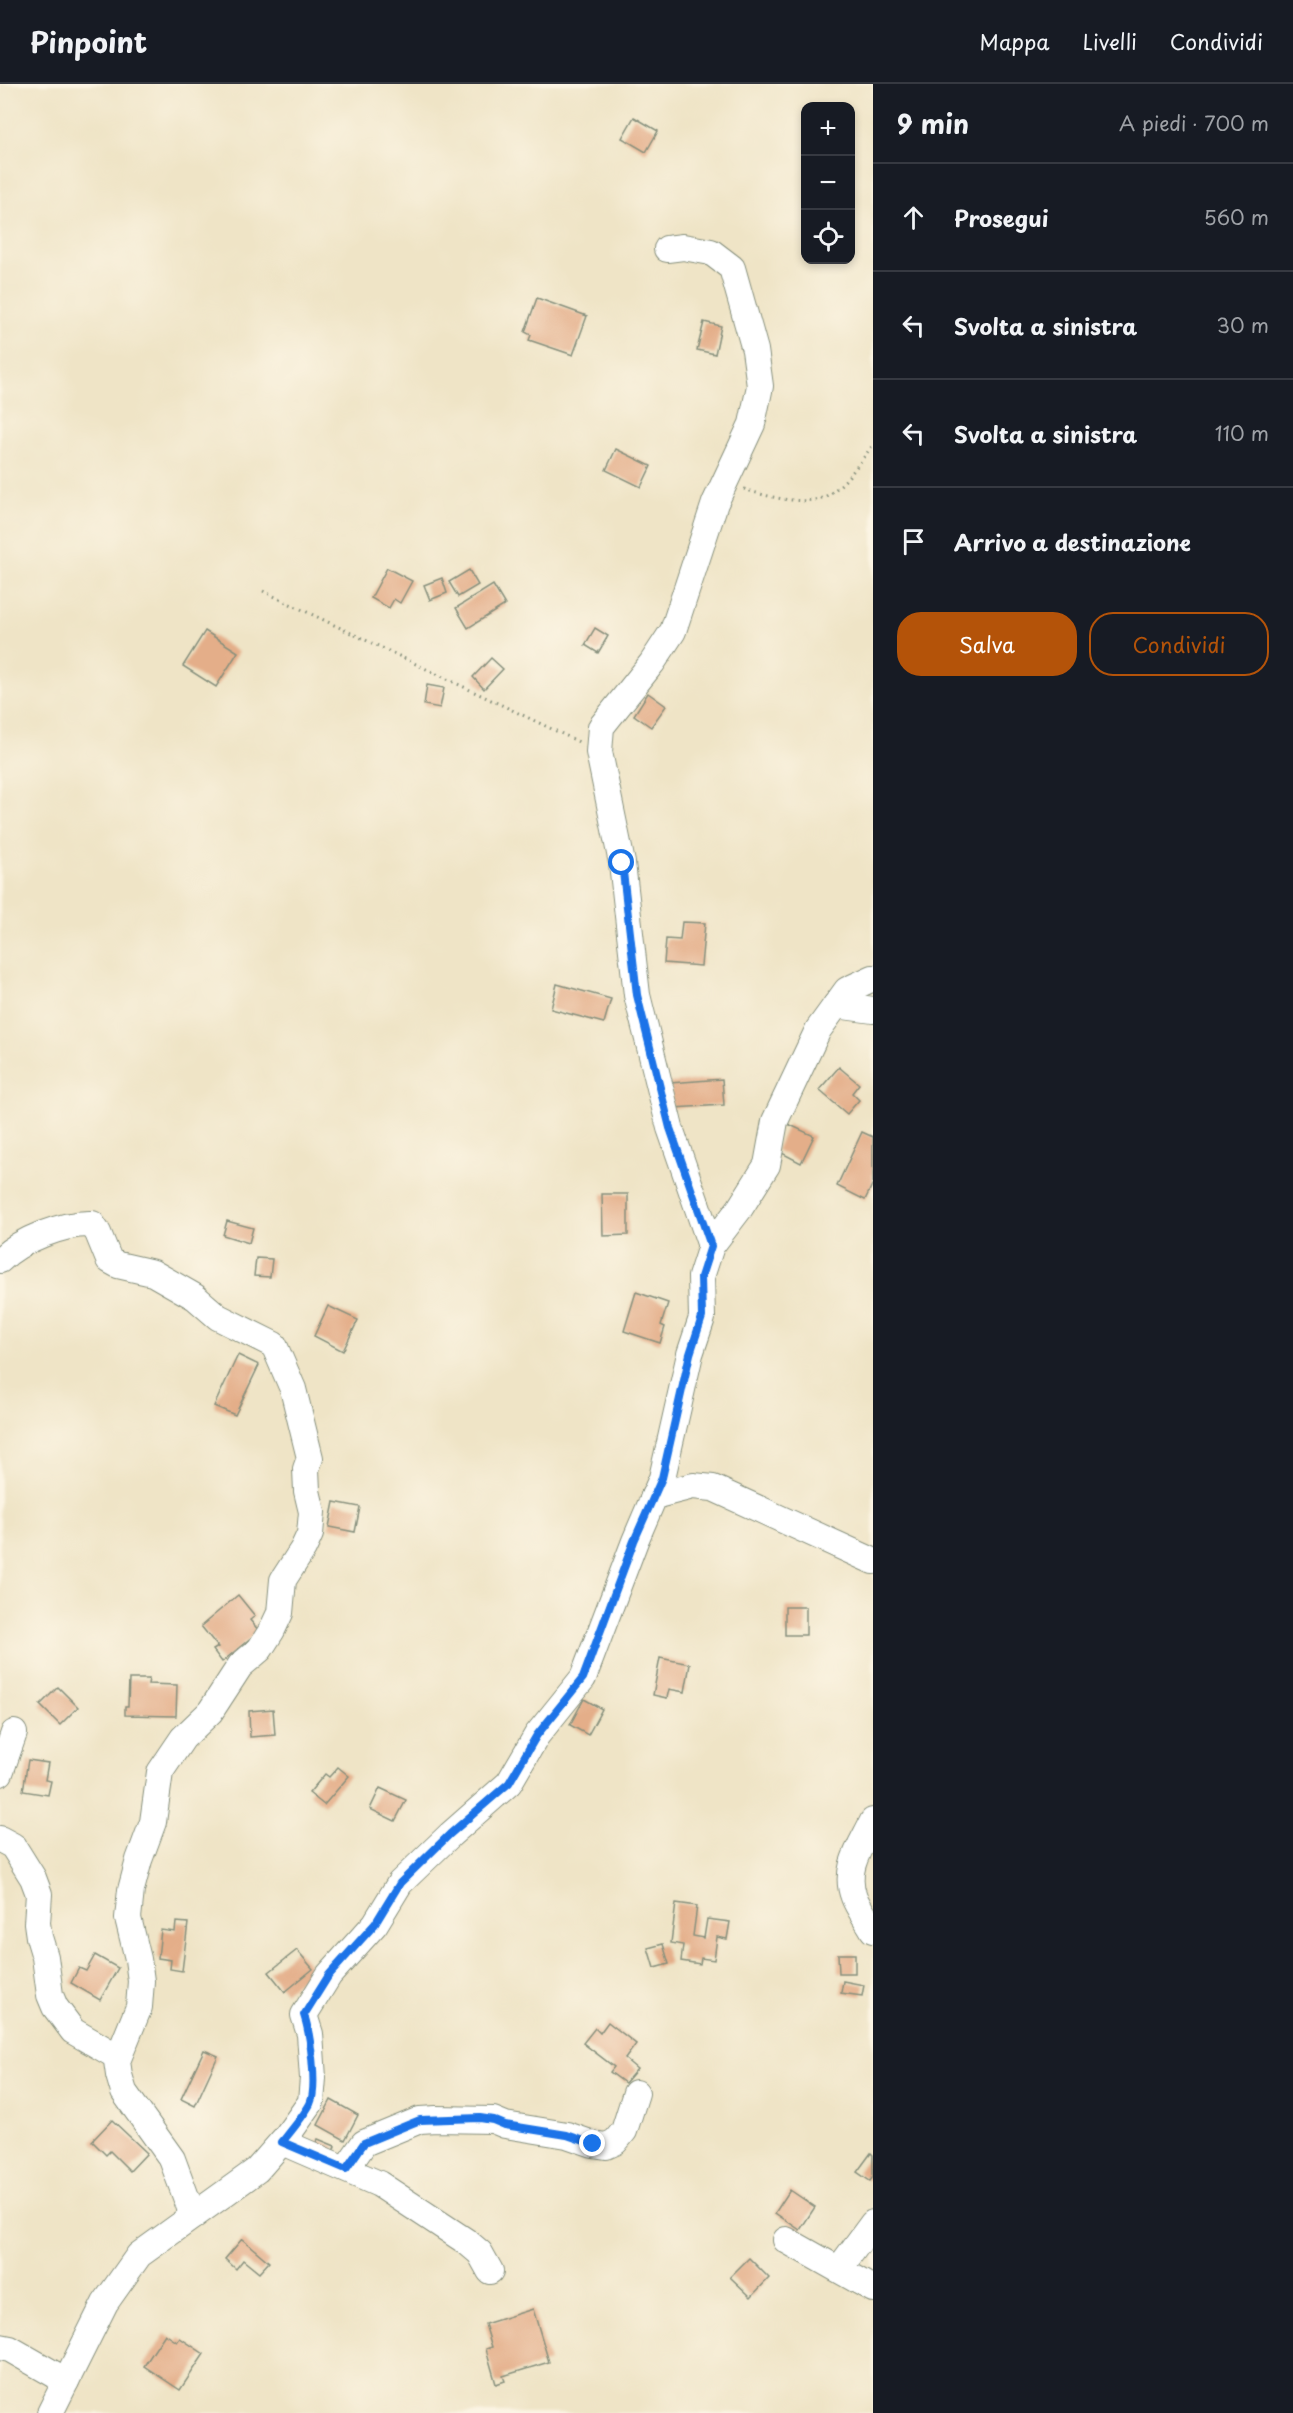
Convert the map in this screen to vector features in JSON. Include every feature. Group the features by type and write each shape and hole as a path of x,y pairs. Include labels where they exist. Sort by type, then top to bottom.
{"street":[{"path":"667,249 683,247 711,252 732,268 755,350 760,386 752,424 705,529 694,571 673,631 646,671 602,727 599,752 622,863 637,995 670,1128 711,1246"},
{"path":"50,2413 105,2303 139,2255 257,2170 282,2142 311,2102 313,2078 310,2034 304,2015 329,1975 375,1924 400,1883 450,1834 509,1783 537,1735 583,1678 662,1478 690,1354 702,1317 701,1277 711,1246 740,1208 767,1165 775,1120 818,1030 847,990 873,978"},
{"path":"836,1005 873,1010"},
{"path":"0,1260 17,1245 34,1238 80,1223 92,1224 109,1260 118,1265 153,1273 195,1297 218,1317 274,1346 293,1389 310,1458 306,1469 307,1491 312,1512 309,1534 303,1549 283,1580 280,1613 260,1649 240,1666 210,1712 183,1738 160,1772 153,1822 139,1860 128,1918 141,1981 139,2007 118,2057 118,2074 124,2092 172,2159 193,2216"},
{"path":"654,1496 693,1485 713,1488 873,1562"},
{"path":"0,1773 14,1733"},
{"path":"873,1821 853,1862 850,1882 854,1899 873,1930"},
{"path":"0,1839 13,1846 33,1878 39,1894 37,1923 45,1957 50,1995 55,2007 73,2031 118,2057"},
{"path":"346,2169 364,2143 420,2120 493,2120 505,2125 567,2135 606,2146 615,2142 624,2131 636,2093"},
{"path":"282,2142 379,2184 467,2242 480,2253 490,2271"},
{"path":"839,2269 873,2223"},
{"path":"786,2240 873,2289"},
{"path":"0,2347 10,2349 66,2381"}],"path":[{"path":"725,482 777,498 801,501 824,497 848,478 873,445"},
{"path":"263,591 599,752"}],"building":[{"path":"634,117 658,131 646,152 622,138"},
{"path":"537,298 587,316 573,355 529,340 531,335 525,332"},
{"path":"704,322 721,326 715,354 697,350"},
{"path":"616,449 651,466 641,487 606,470"},
{"path":"387,568 412,581 400,603 394,599 389,608 371,598"},
{"path":"469,570 478,585 458,597 449,582"},
{"path":"442,578 447,593 430,600 424,585"},
{"path":"493,585 505,605 468,628 456,608"},
{"path":"595,628 608,636 598,653 585,645"},
{"path":"205,631 238,652 216,687 183,666"},
{"path":"491,658 503,669 484,689 473,677"},
{"path":"427,685 444,688 440,708 424,705"},
{"path":"648,693 666,706 651,727 634,715"},
{"path":"682,922 705,923 701,966 664,963 666,939 680,940"},
{"path":"557,984 611,999 604,1023 551,1009"},
{"path":"839,1067 859,1084 852,1093 859,1100 847,1114 819,1090"},
{"path":"722,1079 724,1105 672,1108 670,1083"},
{"path":"788,1124 814,1136 801,1163 776,1150"},
{"path":"862,1132 873,1137 873,1183 865,1200 837,1186"},
{"path":"602,1194 628,1194 628,1235 603,1236"},
{"path":"227,1221 253,1228 249,1243 223,1235"},
{"path":"256,1258 272,1259 270,1277 254,1276"},
{"path":"636,1292 668,1303 661,1325 665,1327 660,1343 624,1331"},
{"path":"328,1306 358,1320 343,1351 314,1336"},
{"path":"238,1355 259,1365 235,1415 214,1406"},
{"path":"334,1502 360,1507 355,1532 329,1527"},
{"path":"238,1595 255,1616 250,1620 259,1631 222,1662 213,1650 218,1647 201,1626"},
{"path":"785,1607 806,1607 806,1635 785,1635"},
{"path":"660,1658 690,1664 685,1692 669,1689 667,1698 653,1695"},
{"path":"129,1679 149,1679 148,1684 177,1685 176,1716 125,1715 125,1706 128,1706"},
{"path":"58,1687 78,1707 60,1725 40,1705"},
{"path":"584,1699 602,1709 588,1735 570,1725"},
{"path":"273,1709 275,1735 250,1737 249,1711"},
{"path":"28,1760 48,1763 45,1780 51,1781 48,1795 23,1791"},
{"path":"338,1767 349,1776 324,1805 309,1793 325,1774 329,1777"},
{"path":"380,1788 406,1800 395,1821 370,1809"},
{"path":"676,1903 697,1906 693,1936 704,1938 707,1919 730,1922 727,1939 717,1937 714,1960 701,1958 700,1964 681,1961 683,1945 671,1943"},
{"path":"176,1922 188,1923 182,1971 170,1969 171,1960 158,1958 161,1930 175,1932"},
{"path":"663,1944 669,1964 654,1968 648,1948"},
{"path":"297,1950 313,1969 285,1992 269,1972"},
{"path":"838,1954 855,1954 855,1973 839,1973"},
{"path":"95,1955 118,1968 100,2000 71,1983 79,1968 86,1971"},
{"path":"843,1981 864,1985 862,1996 841,1993"},
{"path":"608,2022 636,2044 625,2059 637,2069 625,2083 610,2072 614,2067 583,2043 595,2028 600,2033"},
{"path":"204,2050 218,2056 195,2106 181,2099"},
{"path":"331,2100 358,2115 345,2140 318,2125"},
{"path":"112,2120 147,2153 130,2171 110,2151 106,2155 92,2141"},
{"path":"318,2139 335,2146 332,2155 314,2147"},
{"path":"871,2153 873,2155 873,2177 870,2181 857,2172"},
{"path":"790,2190 815,2207 800,2230 775,2213"},
{"path":"242,2239 269,2262 259,2273 243,2260 236,2269 225,2259"},
{"path":"749,2258 769,2278 751,2297 730,2277"},
{"path":"533,2309 549,2362 503,2376 505,2381 496,2384 486,2349 492,2347 485,2324"},
{"path":"165,2334 177,2342 180,2338 204,2354 180,2390 144,2366"}],"route":[{"path":"593,2144 567,2135 505,2125 480,2118 420,2120 364,2143 346,2169 282,2142 311,2102 313,2078 310,2034 304,2015 329,1975 375,1924 400,1883 450,1834 509,1783 537,1735 583,1678 634,1541 662,1478 690,1354 702,1317 701,1277 711,1246 670,1128 637,995 622,863"}]}
